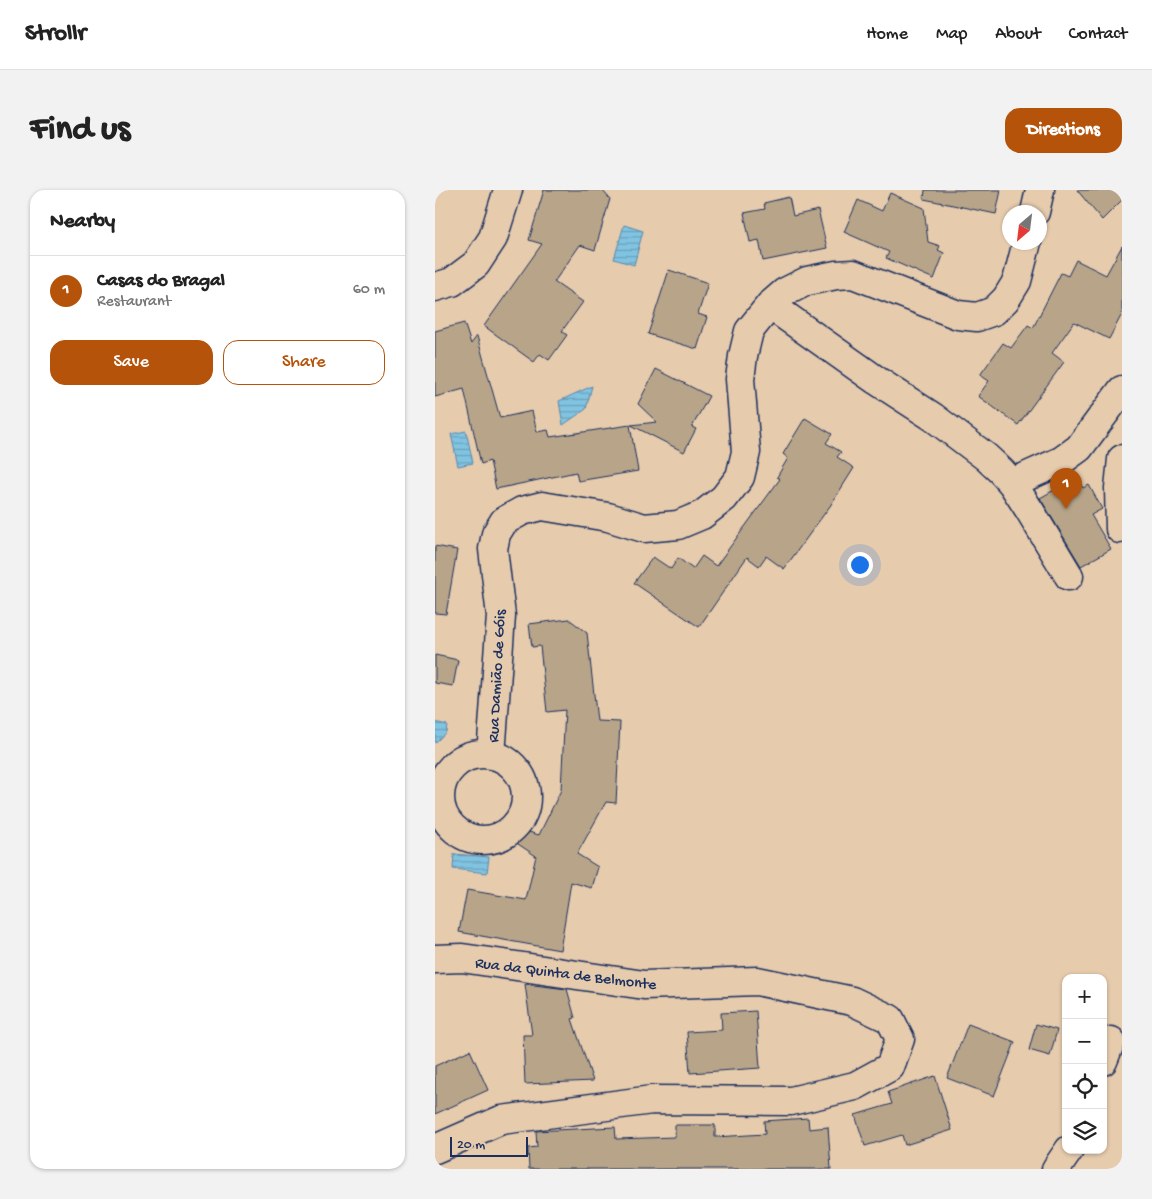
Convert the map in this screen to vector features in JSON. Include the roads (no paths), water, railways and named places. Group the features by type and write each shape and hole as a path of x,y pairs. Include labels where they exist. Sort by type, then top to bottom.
{"street":[{"path":"435,287 452,282 476,264 493,238 509,190"},
{"path":"1037,205 1040,190"},
{"name":"Rua Damião de Góis","path":"491,755 501,616 493,549 496,534 504,521 522,511 542,506 608,517 644,528 678,526 702,515 724,498 740,477 746,452 740,379 749,331 770,305 785,292 807,280 853,274 959,315 977,316 994,311 1006,299 1017,281 1025,250"},
{"path":"770,305 986,457 1012,483 1069,576"},
{"path":"1012,483 1061,461 1079,448 1122,390"},
{"path":"1119,529 1119,488 1122,459"},
{"name":"Rua da Quinta de Belmonte","path":"435,959 462,958 644,985 757,981 852,1002 890,1018 900,1039 890,1067 855,1086 791,1101 652,1100 501,1120 435,1149"},
{"path":"1056,1169 1066,1154"}],"water":[{"path":"624,225 643,231 634,265 614,259"},
{"path":"592,386 586,409 563,425 559,401"},
{"path":"466,431 473,463 458,466 451,434"},
{"path":"435,722 447,725 446,732 435,743"},
{"path":"454,854 489,857 487,873 453,869"}],"place":[{"name":"Casas do Bragal","path":"1066,509"}]}
